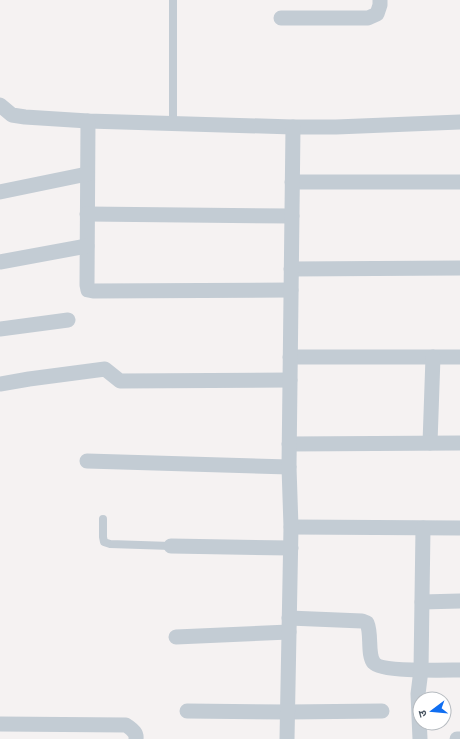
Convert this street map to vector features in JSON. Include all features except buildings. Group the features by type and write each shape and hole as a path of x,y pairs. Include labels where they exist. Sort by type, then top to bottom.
{"street":[{"path":"281,18 368,18 377,14 380,0"},
{"path":"0,105 12,115 88,121 293,127 336,127 460,122"},
{"path":"88,121 88,290 291,290"},
{"path":"287,739 291,548 288,467 293,127"},
{"path":"0,192 87,174"},
{"path":"292,182 460,182"},
{"path":"87,214 292,216"},
{"path":"0,262 87,246"},
{"path":"291,269 460,268"},
{"path":"0,329 68,320"},
{"path":"290,357 460,356"},
{"path":"430,443 433,357"},
{"path":"0,384 29,378 105,369 120,381 290,380"},
{"path":"289,444 460,443"},
{"path":"87,461 288,467"},
{"path":"291,527 460,528"},
{"path":"420,739 418,694 421,670 423,528"},
{"path":"171,546 291,548"},
{"path":"422,602 460,601"},
{"path":"176,637 289,625 362,621 367,623 370,630 371,655 373,662 379,667 421,670 460,670"},
{"path":"186,711 382,711"},
{"path":"0,724 126,725 134,730 137,736 136,739"}],"lane":[{"path":"173,0 173,124"},
{"path":"103,519 104,542 110,544 171,546"}]}
